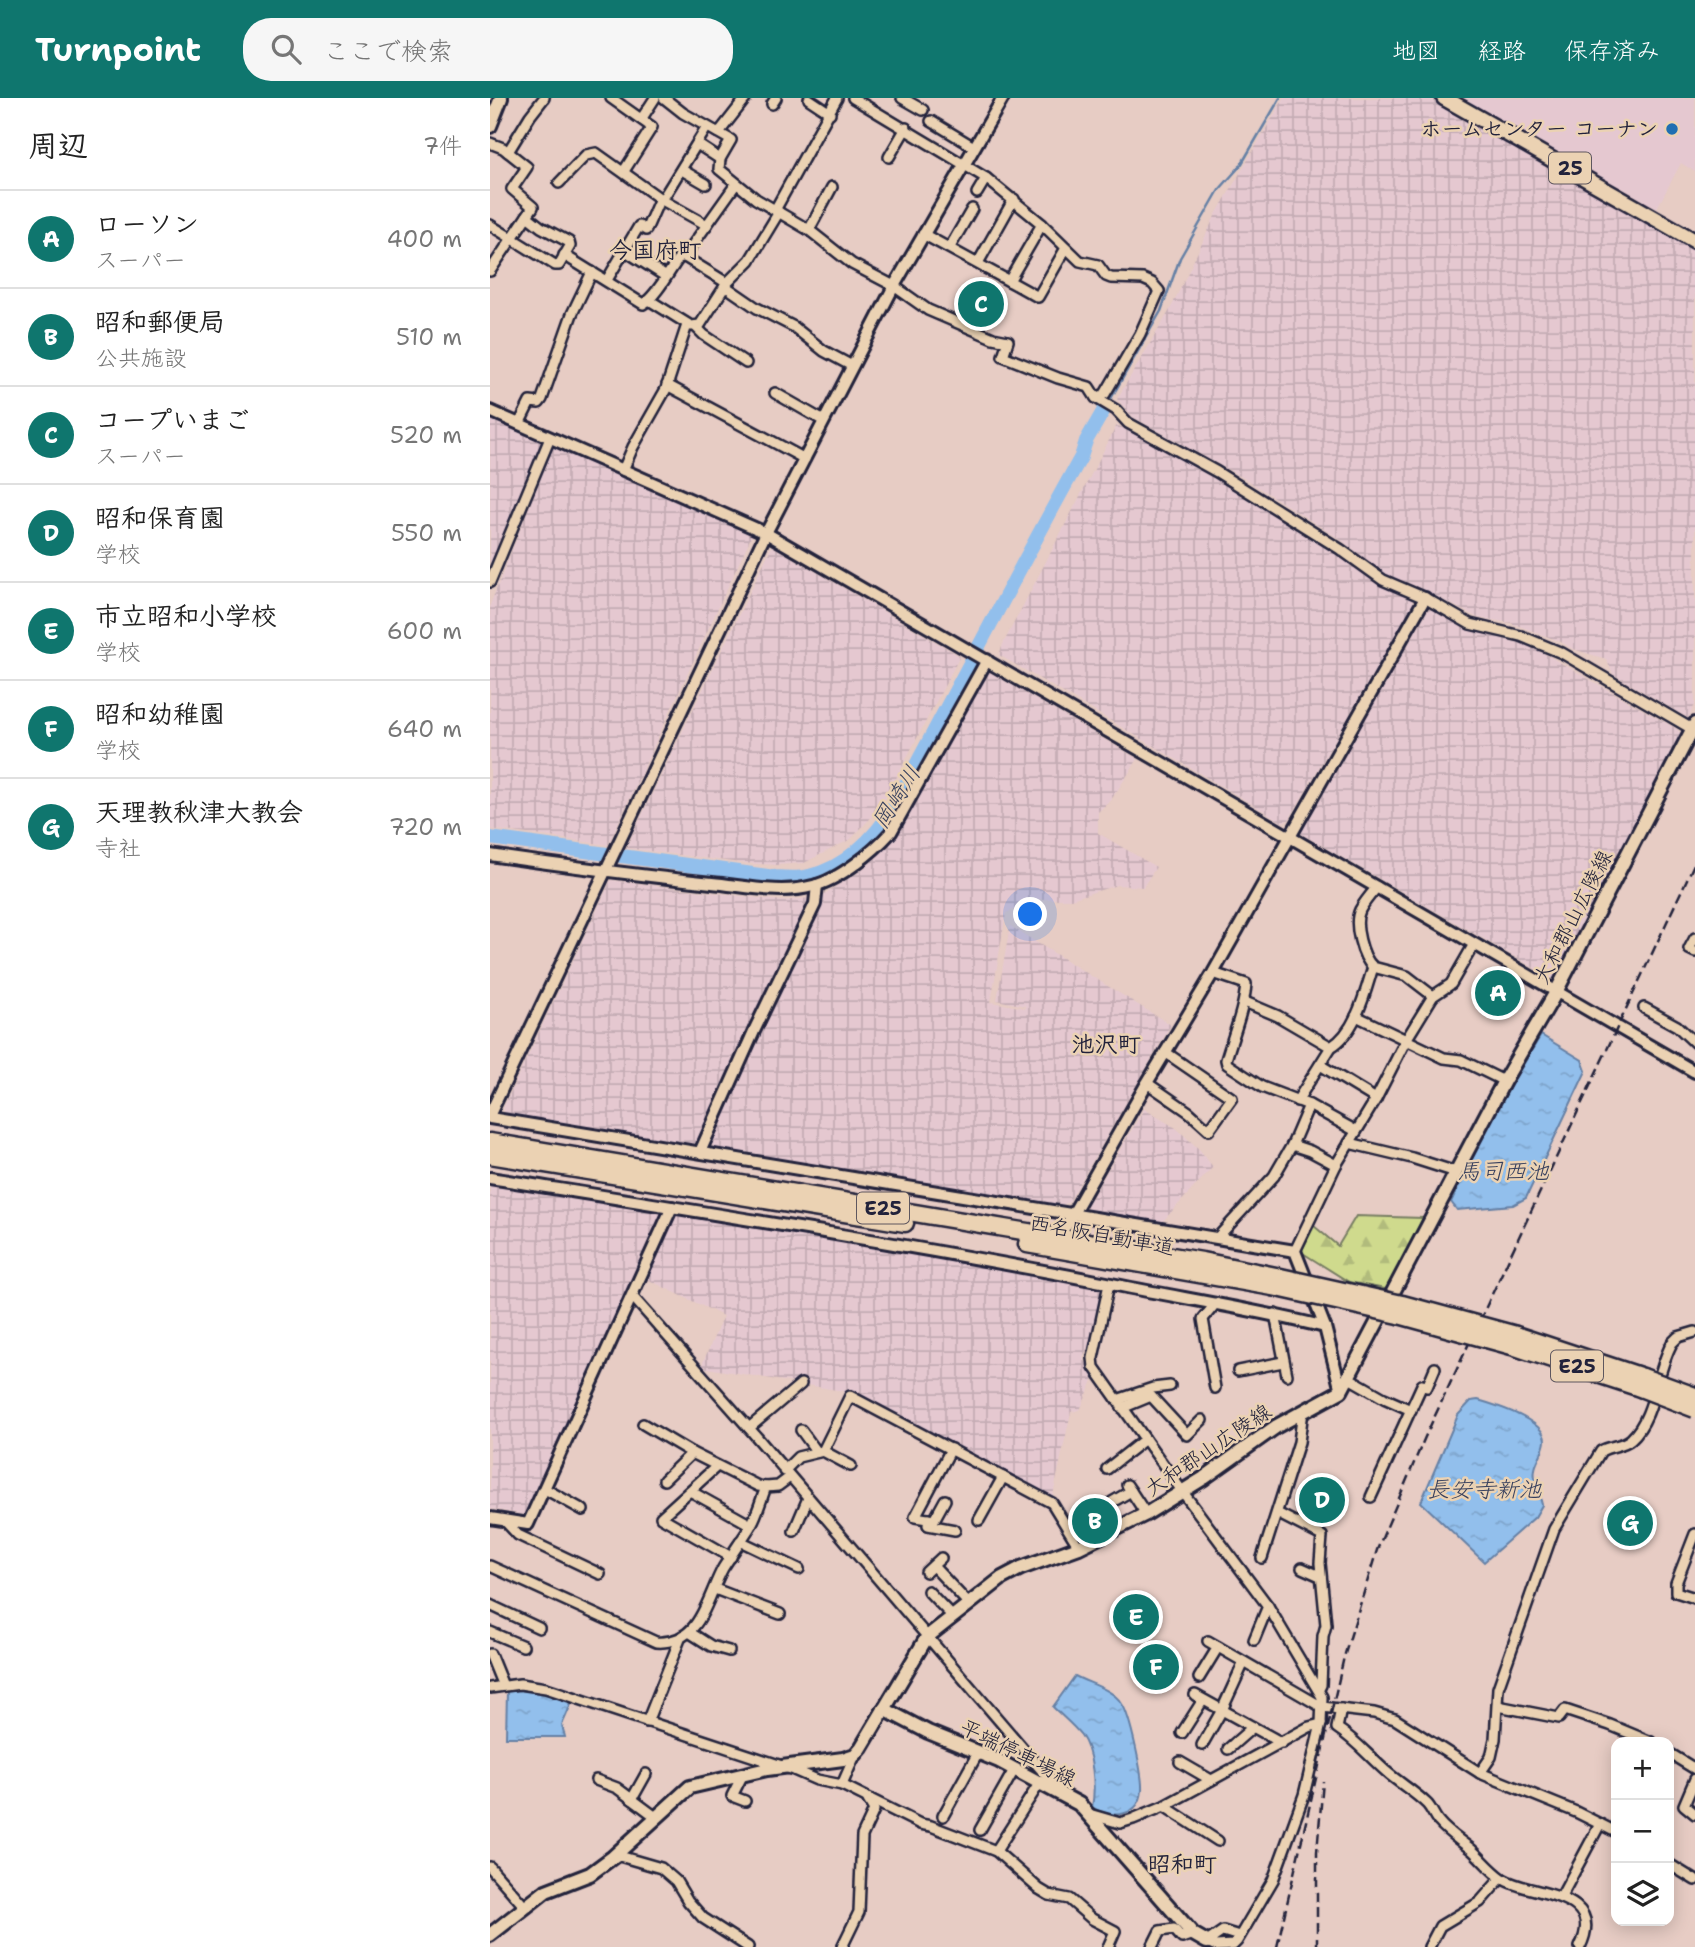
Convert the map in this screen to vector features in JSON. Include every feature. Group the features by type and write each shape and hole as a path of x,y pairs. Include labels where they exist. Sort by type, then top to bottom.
{"highway":[{"name":"25","path":"1444,98 1695,241"},
{"path":"490,1135 672,1172"},
{"name":"西名阪自動車道","path":"490,1142 1202,1261 1399,1315 1514,1340 1642,1382 1695,1396"},
{"name":"西名阪自動車道","path":"490,1155 1200,1273 1274,1281"},
{"path":"490,1161 564,1166"},
{"name":"西名阪自動車道","path":"1642,1382 1695,1409"}],"main road":[{"path":"490,126 501,98"},
{"name":"大和郡山広陵線","path":"855,1755 862,1748 928,1637 968,1603 1020,1568 1079,1547 1146,1514 1303,1411 1341,1391 1504,1081 1556,992 1694,727"},
{"name":"平端停車場線","path":"884,1709 1079,1804 1193,1934 1207,1942"},
{"path":"490,1935 546,1891 590,1874 617,1855 690,1787 782,1766 843,1759 855,1755"}],"street":[{"path":"508,152 544,98"},
{"path":"642,118 655,98"},
{"path":"664,98 683,113 730,140 720,159 719,169 736,184 809,230 852,264 894,286 928,310 993,338 1009,341 1003,356 1089,387 1098,399 1114,408 1128,423 1217,472 1340,549 1383,580 1425,598 1470,624 1521,636 1562,653 1694,727"},
{"path":"717,132 746,98"},
{"path":"692,326 700,325 726,285 750,260 837,98"},
{"path":"853,98 986,178 1014,199 1080,261 1098,265 1106,276 1143,279 1159,290 1133,346 1105,394 1098,399"},
{"path":"902,98 923,110"},
{"path":"1003,98 894,286 766,533 490,1116 1295,1251"},
{"path":"616,99 652,127 624,172"},
{"path":"809,99 830,113"},
{"path":"931,121 974,147"},
{"path":"607,280 639,226 646,230 661,199 707,127"},
{"path":"889,157 906,128"},
{"path":"490,143 508,152 527,167 512,189 533,208 490,271"},
{"path":"697,144 720,159"},
{"path":"559,183 591,153 602,157 661,199 707,225"},
{"path":"682,170 706,184"},
{"path":"977,193 986,178"},
{"path":"564,255 643,304 649,300 679,258 684,257 736,184"},
{"path":"809,230 831,192"},
{"path":"978,263 1014,199"},
{"path":"950,247 972,209"},
{"path":"490,225 559,265 570,246 569,242 527,216"},
{"path":"1009,281 1042,224"},
{"path":"923,234 1038,297 1066,248"},
{"path":"624,250 665,276"},
{"path":"684,257 726,285 739,298 794,327 824,351 852,366"},
{"path":"519,424 530,402 539,403 542,399 572,314 592,272"},
{"path":"649,300 746,363"},
{"path":"623,470 667,384 692,326"},
{"path":"667,384 805,458"},
{"path":"775,393 824,421"},
{"path":"490,411 766,533 1695,1072"},
{"path":"490,582 551,438"},
{"path":"1066,1226 1425,598"},
{"path":"490,855 785,890 817,886 857,862 891,832 985,659"},
{"path":"700,1153 815,904 817,886"},
{"path":"1377,887 1358,916 1357,926 1366,961 1373,967 1407,976 1433,996"},
{"path":"1695,938 1689,949 1695,952"},
{"path":"1341,1391 1325,1327 1295,1251 1336,1165 1376,1100 1406,1040 1433,996 1451,984 1474,944"},
{"path":"1297,1101 1331,1047 1339,1042 1356,1016 1373,967"},
{"path":"1213,973 1246,984 1245,1002 1235,1026 1227,1064 1262,1087 1310,1105 1356,1131"},
{"path":"1245,1002 1278,1016 1331,1047"},
{"path":"1644,1008 1677,1026 1695,1043"},
{"path":"1356,1016 1444,1058 1461,1060 1504,1081"},
{"path":"1147,1083 1189,1112 1209,1130 1232,1098 1165,1052"},
{"path":"1320,1065 1376,1100"},
{"path":"1218,1237 1274,1176 1310,1105"},
{"path":"1349,1143 1456,1172"},
{"path":"1292,1145 1336,1165"},
{"path":"490,1178 1046,1266 1109,1284 1275,1314 1325,1327"},
{"path":"490,1518 528,1524 672,1208"},
{"path":"1109,1284 1094,1367 1268,1606 1322,1697 1321,1724 1304,1795 1273,1880 1233,1945 1216,1946 1207,1942"},
{"path":"632,1296 749,1428 1065,1798"},
{"path":"1214,1388 1203,1319 1216,1303"},
{"path":"1275,1314 1287,1376"},
{"path":"1480,1773 1491,1757 1495,1739 1498,1688 1553,1529 1601,1451 1620,1446 1644,1423 1672,1343 1695,1332"},
{"path":"1238,1370 1283,1362"},
{"path":"1371,1497 1422,1385 1427,1387 1435,1368"},
{"path":"1349,1378 1411,1410"},
{"path":"749,1428 801,1384"},
{"path":"1120,1404 1153,1388 1170,1385"},
{"path":"643,1424 692,1454 758,1486 778,1486 798,1457 820,1451 850,1395 1052,1503 1079,1547"},
{"path":"1120,1404 1151,1396 1187,1435 1202,1420"},
{"path":"1262,1558 1299,1442 1303,1411"},
{"path":"801,1430 820,1451 851,1466"},
{"path":"1107,1469 1145,1439"},
{"path":"945,1500 934,1520 915,1517 951,1449"},
{"path":"664,1480 692,1454"},
{"path":"717,1466 661,1517 731,1556"},
{"path":"979,1520 1003,1477"},
{"path":"490,1566 656,1642 670,1643 689,1632 702,1615 722,1572 751,1525 766,1487"},
{"path":"1111,1502 1129,1488 1146,1514"},
{"path":"545,1489 583,1510"},
{"path":"690,1491 751,1525"},
{"path":"794,1531 808,1498"},
{"path":"1277,1513 1322,1536 1320,1576 1326,1625 1319,1689"},
{"path":"929,1519 928,1525 955,1531"},
{"path":"505,1521 518,1535 600,1574"},
{"path":"1695,1534 1691,1559 1676,1583 1676,1592 1695,1598"},
{"path":"740,1541 799,1569"},
{"path":"941,1558 929,1569 968,1603"},
{"path":"1302,1568 1320,1576"},
{"path":"715,1589 780,1614"},
{"path":"928,1591 952,1616"},
{"path":"490,1605 539,1628"},
{"path":"1254,1640 1268,1606"},
{"path":"490,1632 523,1646"},
{"path":"689,1632 711,1646 729,1651"},
{"path":"647,1723 680,1639"},
{"path":"1208,1641 1322,1707 1374,1713 1395,1719 1480,1773 1576,1812 1611,1830"},
{"path":"1199,1678 1218,1647"},
{"path":"490,1654 503,1686"},
{"path":"1202,1745 1244,1662"},
{"path":"490,1688 520,1684 546,1688 817,1780 842,1785 920,1824 996,1851 1039,1889 1049,1895 1069,1899 1093,1919 1115,1931 1108,1947"},
{"path":"1182,1733 1199,1698 1282,1743"},
{"path":"1498,1706 1559,1718 1565,1710 1639,1737"},
{"path":"1341,1709 1337,1727 1388,1773 1429,1805 1438,1822 1501,1878 1517,1886 1538,1889 1561,1897 1584,1917 1587,1925 1580,1947"},
{"path":"1089,1814 1121,1823 1164,1806 1309,1727 1321,1724"},
{"path":"1228,1749 1253,1727"},
{"path":"943,1816 978,1753"},
{"path":"842,1785 855,1755"},
{"path":"1674,1756 1695,1769"},
{"path":"1180,1762 1211,1780"},
{"path":"979,1830 1014,1770"},
{"path":"632,1799 646,1774"},
{"path":"743,1774 733,1796 745,1801"},
{"path":"1695,1779 1684,1805 1695,1814"},
{"path":"596,1780 617,1788 656,1817"},
{"path":"996,1851 1039,1784"},
{"path":"842,1947 859,1912 862,1836 874,1810 867,1799"},
{"path":"1164,1806 1218,1841"},
{"path":"1561,1897 1600,1824"},
{"path":"617,1855 661,1868 676,1881 688,1901 704,1918 748,1947"},
{"path":"490,1867 525,1907"},
{"path":"1674,1867 1695,1880"},
{"path":"1429,1947 1440,1926 1480,1902 1501,1878"},
{"path":"1152,1947 1160,1931 1174,1929 1182,1938 1193,1934"},
{"path":"1207,1942 1223,1931 1239,1936"}],"shaded area":[{"path":"1284,98 1429,98 1695,251 1695,705 1688,718 1613,674 1606,659 1573,649 1511,623 1478,618 1416,586 1391,578 1341,540 1245,479 1133,417 1117,399 1170,310 1215,216"},
{"path":"1461,98 1695,98 1695,172 1681,163 1657,208"},
{"path":"490,419 541,442 490,570"},
{"path":"1117,425 1207,471 1337,553 1381,585 1410,596 1413,604 1289,820 1282,822 999,655"},
{"path":"553,447 752,535 608,845 490,829 490,605"},
{"path":"772,546 960,656 881,807 851,839 804,863 776,865 626,848"},
{"path":"1429,608 1470,630 1531,646 1677,729 1682,735 1553,979 1300,833"},
{"path":"986,670 1138,759 1111,800 1098,812 1098,833 1156,867 1143,887 1117,885 1071,899 1040,899 1006,913 991,1002 1025,1008 997,1000 1010,926 1171,1025 1069,1202 1060,1206 714,1148 710,1140 824,894 859,872 877,857 888,843"},
{"path":"611,880 782,901 810,898 697,1143 690,1145 505,1115 503,1108"},
{"path":"1144,1109 1176,1128 1200,1150 1213,1167 1162,1222 1088,1211 1086,1207"},
{"path":"490,1184 662,1213 525,1515 490,1509"},
{"path":"675,1215 1099,1285 1105,1292 1096,1332 1083,1358 1095,1376 1080,1410 1071,1412 1052,1500 842,1391 701,1367 723,1316 647,1279"}],"green space":[{"path":"1356,1216 1423,1218 1390,1290 1349,1282 1301,1252 1314,1226 1338,1246"}],"water":[{"name":"馬司西池","path":"1541,1035 1582,1060 1586,1071 1526,1198 1513,1205 1457,1210 1451,1202 1494,1113"},
{"name":"長安寺新池","path":"1478,1400 1529,1420 1543,1433 1545,1441 1535,1473 1542,1505 1535,1517 1484,1562 1421,1502 1458,1415 1471,1401"},
{"path":"1075,1676 1113,1694 1122,1704 1129,1720 1142,1790 1136,1806 1123,1814 1108,1814 1092,1807 1092,1770 1085,1742 1078,1731 1053,1707"},
{"path":"507,1691 546,1693 572,1702 562,1725 565,1737 506,1737"}],"waterway":[{"path":"1109,402 1161,311 1180,258 1219,190 1241,165 1280,98"},
{"name":"岡崎川","path":"490,838 783,878 809,876 846,859 868,841 893,808 1105,408"}],"railway":[{"path":"1277,1947 1344,1657 1377,1550 1425,1437 1695,862"},
{"path":"1317,1947 1317,1852 1323,1781"}],"place":[{"name":"ホームセンター コーナン","path":"1672,129"},
{"name":"コープいまご","path":"981,304"},
{"name":"ローソン","path":"1498,993"},
{"name":"昭和保育園","path":"1322,1500"},
{"name":"昭和郵便局","path":"1095,1521"},
{"name":"天理教秋津大教会","path":"1630,1523"},
{"name":"市立昭和小学校","path":"1136,1617"},
{"name":"昭和幼稚園","path":"1156,1667"}],"district":[{"name":"今国府町","path":"655,250"},
{"name":"池沢町","path":"1106,1044"},
{"name":"昭和町","path":"1182,1864"}]}
